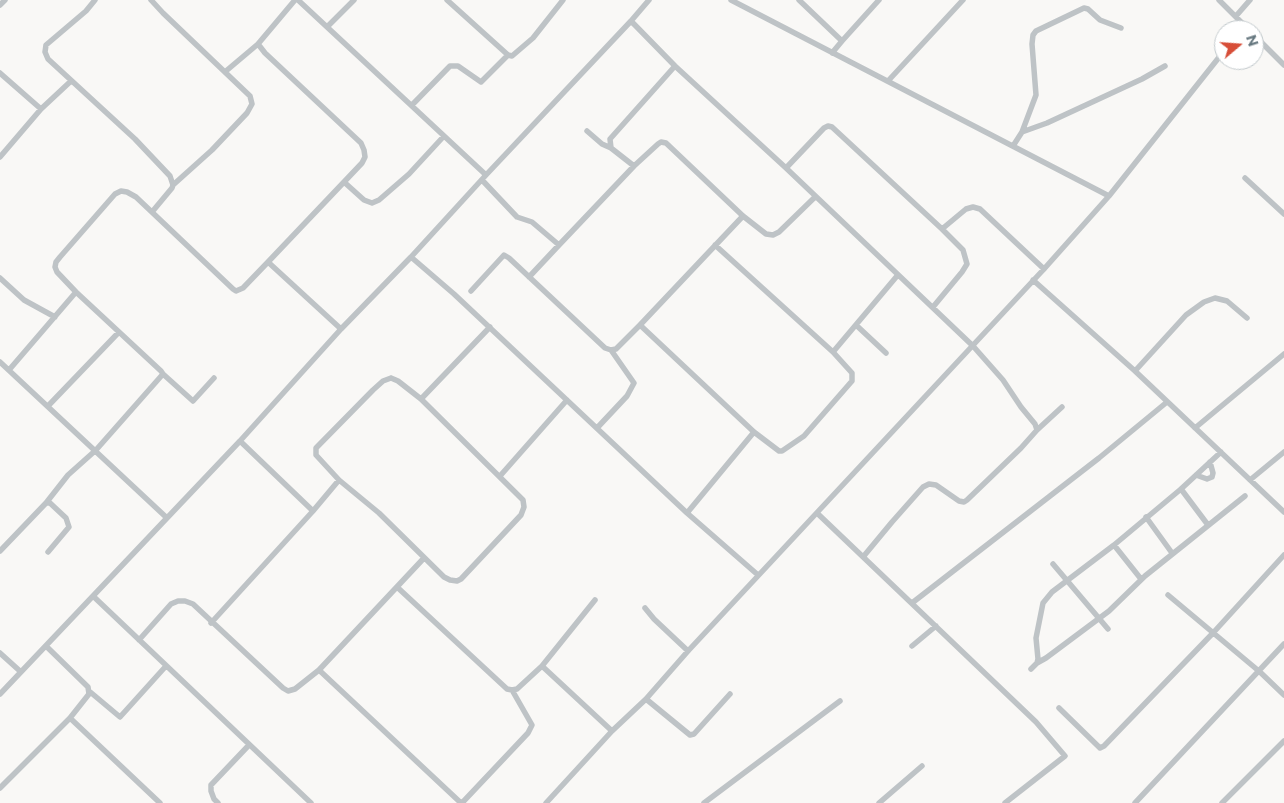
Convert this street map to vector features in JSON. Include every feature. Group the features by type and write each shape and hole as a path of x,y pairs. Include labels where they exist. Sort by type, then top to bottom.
{"street":[{"path":"0,5 4,0"},
{"path":"95,0 86,11 46,45 45,52 48,60 136,139 170,176 173,185"},
{"path":"152,0 163,13 226,71 250,96 252,104 247,113 212,150 173,185 152,212"},
{"path":"226,71 258,44 296,0 444,136 484,177 517,217 532,222 559,245"},
{"path":"327,27 354,0"},
{"path":"447,0 508,55 512,56 533,38 562,0"},
{"path":"0,694 168,518 649,0"},
{"path":"731,0 1108,196"},
{"path":"799,0 842,41"},
{"path":"832,53 880,0"},
{"path":"888,81 963,0"},
{"path":"1219,0 1238,20"},
{"path":"1236,16 1250,0"},
{"path":"1013,146 1022,132 1036,95 1033,35 1084,8 1088,9 1100,20 1121,28"},
{"path":"631,21 675,66 786,168 897,276 933,307 973,346 1003,380 1021,407 1036,424 1037,430"},
{"path":"214,378 193,401 76,292 57,272 55,267 56,262 115,194 121,191 136,197 236,291 243,288 362,163 365,157 361,143 265,53 258,44"},
{"path":"1264,45 1284,65"},
{"path":"412,106 450,66 458,66 481,82 508,55"},
{"path":"546,803 612,731 646,699 758,575 1044,269 1108,196 1214,64"},
{"path":"611,148 610,139 675,66"},
{"path":"1022,132 1116,91 1165,66"},
{"path":"0,73 41,109"},
{"path":"0,157 41,109 71,81"},
{"path":"786,168 824,128 832,127 942,229 963,250 967,264 933,307"},
{"path":"587,131 634,166"},
{"path":"344,182 364,200 372,202 379,200 409,174 444,136"},
{"path":"529,277 634,166 658,144 666,143 766,234 773,235 779,232 815,196"},
{"path":"1245,178 1284,214"},
{"path":"942,229 966,209 973,207 980,209 1044,269"},
{"path":"471,290 504,256 509,258 585,331 605,348 616,349 744,216"},
{"path":"640,325 754,432 779,450 782,451 804,436 852,381 852,373 833,352 715,246"},
{"path":"411,258 490,327 687,513 758,575"},
{"path":"268,262 341,330"},
{"path":"833,352 897,276"},
{"path":"0,278 24,300 55,317"},
{"path":"1034,280 1135,371 1284,512"},
{"path":"9,370 76,292"},
{"path":"1135,371 1186,315 1204,302 1215,298 1227,301 1247,318"},
{"path":"856,326 886,354"},
{"path":"421,398 490,327"},
{"path":"48,406 120,332"},
{"path":"597,428 627,396 634,383 611,350"},
{"path":"1195,428 1284,354"},
{"path":"0,362 168,518"},
{"path":"0,551 46,503 68,475 96,450 163,374"},
{"path":"391,378 421,398 500,476 523,500 524,507 521,514 461,579 457,581 450,580 424,558 379,513 339,480 316,455 316,448 372,390 383,381 391,378"},
{"path":"500,476 567,400"},
{"path":"912,603 1099,458 1167,402"},
{"path":"863,557 929,484 936,485 959,501 964,502 1062,407"},
{"path":"687,513 754,432"},
{"path":"240,441 313,511"},
{"path":"1037,663 1036,638 1043,603 1052,592 1114,545 1181,489 1221,452"},
{"path":"1250,480 1284,452"},
{"path":"1196,475 1207,478 1212,477 1213,473 1210,462"},
{"path":"212,623 339,480"},
{"path":"1181,489 1208,525"},
{"path":"1031,668 1109,611 1141,579 1245,496"},
{"path":"46,503 50,503 66,518 69,527 48,552"},
{"path":"817,512 1036,722 1065,756 1005,803"},
{"path":"1146,517 1172,553"},
{"path":"1114,545 1141,579"},
{"path":"1059,708 1100,748 1104,746 1213,633 1284,555"},
{"path":"139,640 171,604 185,601 193,604 288,691 294,689 319,670 424,558"},
{"path":"1053,564 1108,629"},
{"path":"397,587 507,689 512,690 517,689 542,666 595,600"},
{"path":"1168,595 1260,672 1284,695"},
{"path":"93,596 311,803"},
{"path":"645,608 688,651"},
{"path":"912,646 936,626"},
{"path":"1136,803 1260,672 1284,644"},
{"path":"46,646 89,690 120,717 166,666"},
{"path":"0,654 21,672"},
{"path":"542,666 612,731"},
{"path":"319,670 462,803 528,733 532,725 512,690"},
{"path":"0,788 70,718 89,690"},
{"path":"646,699 690,735 694,734 730,694"},
{"path":"704,803 840,701"},
{"path":"70,718 160,803"},
{"path":"1222,803 1284,740"},
{"path":"218,803 210,791 211,785 249,745"},
{"path":"879,803 922,766"}]}
